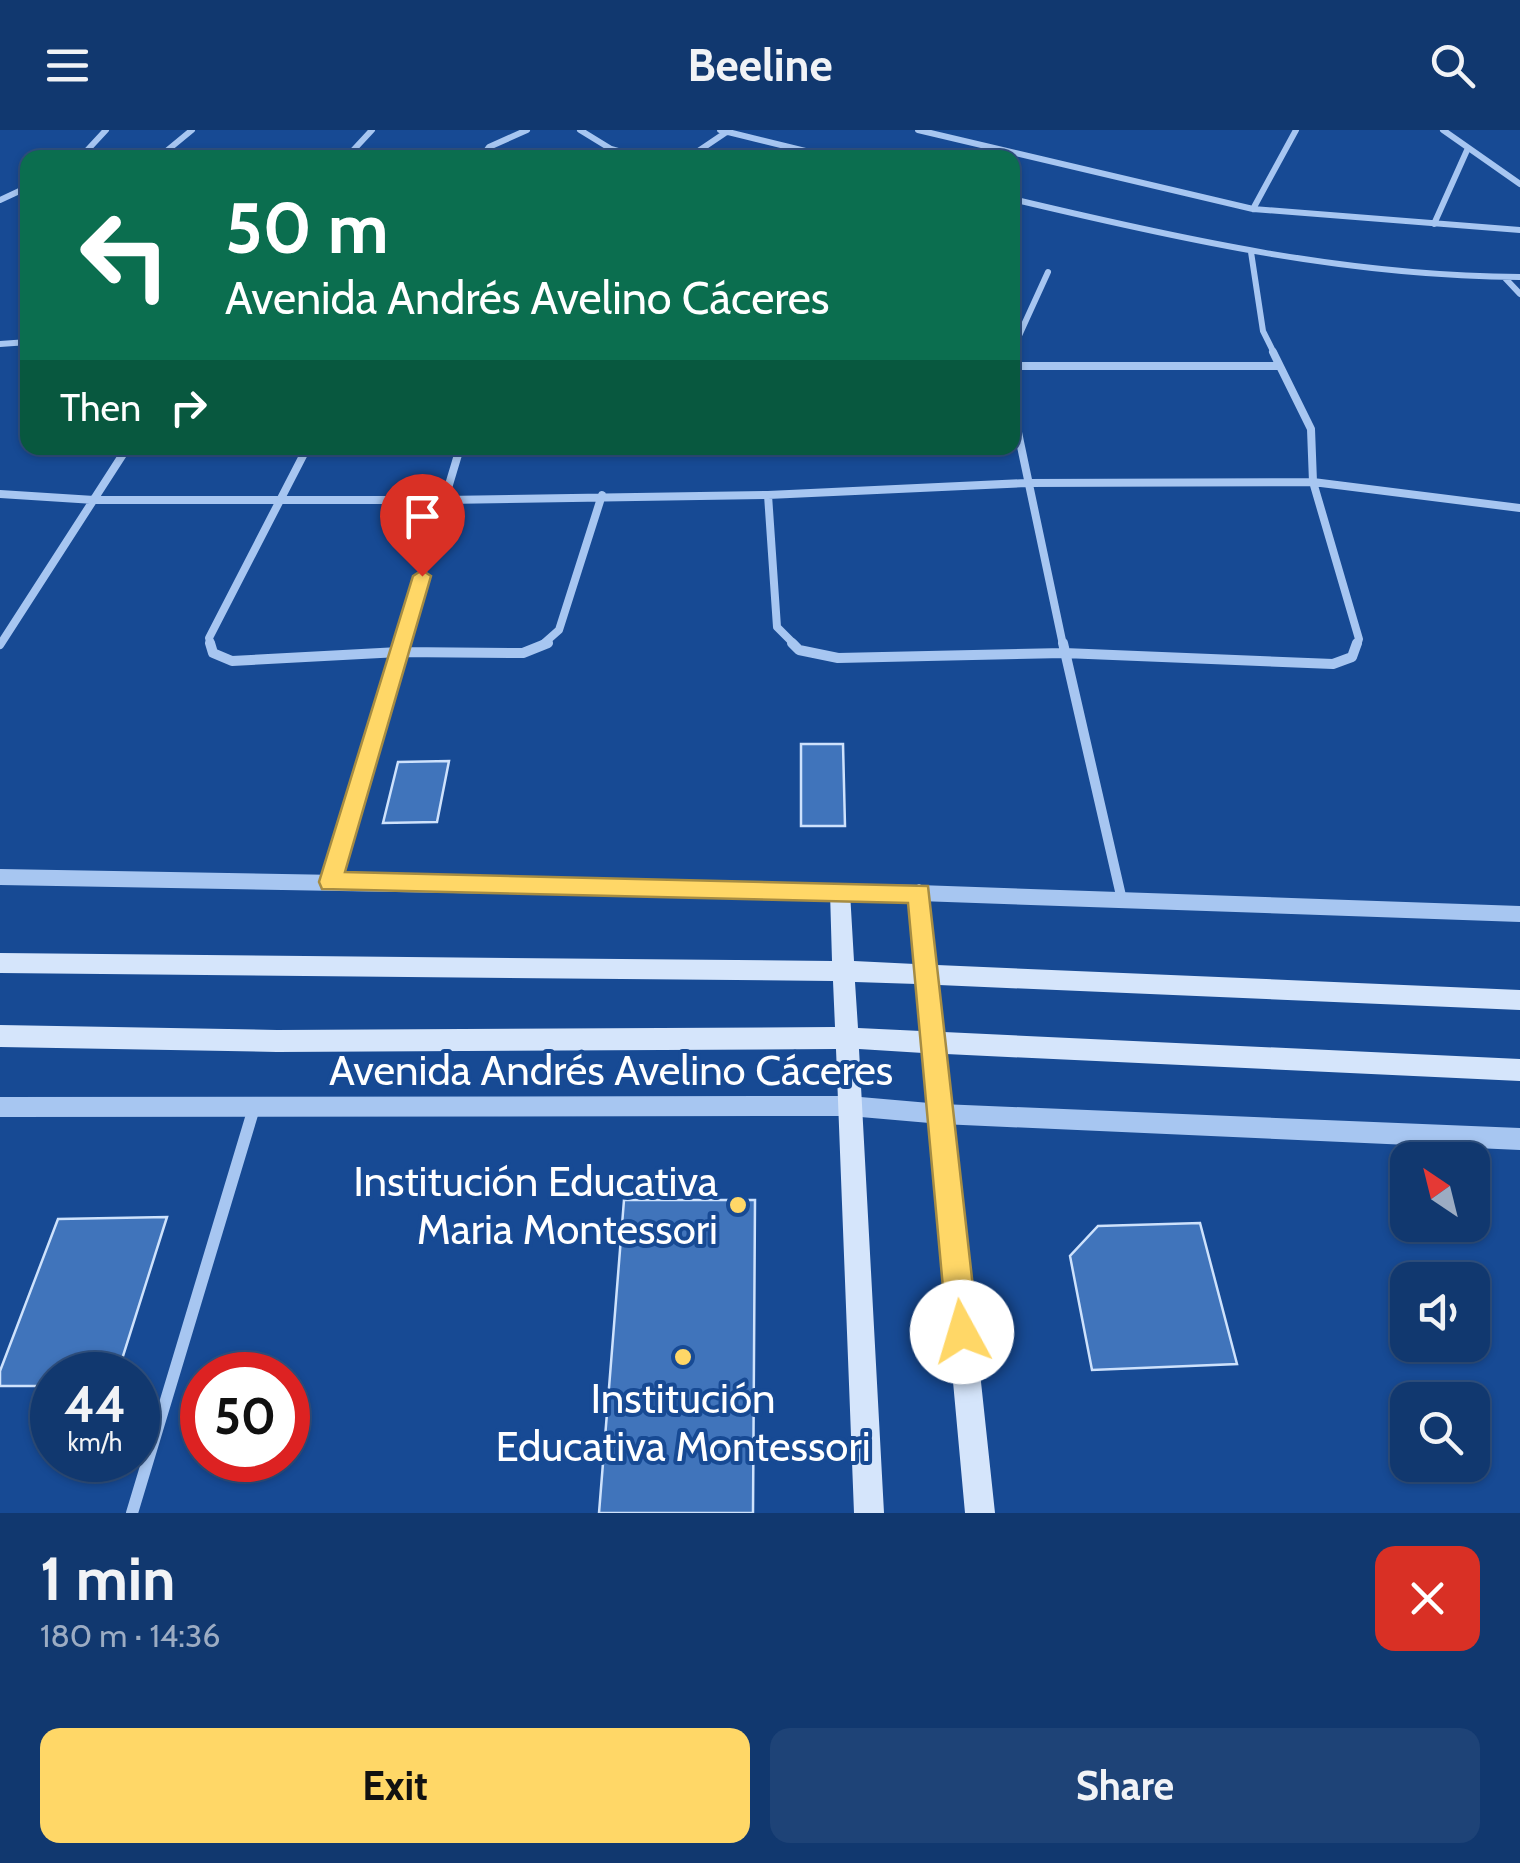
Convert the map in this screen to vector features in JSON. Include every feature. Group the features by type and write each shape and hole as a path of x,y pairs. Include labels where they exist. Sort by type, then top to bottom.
{"main road":[{"path":"840,892 869,1513"},
{"path":"919,893 980,1513"},
{"path":"0,962 843,971 1520,1000"},
{"name":"Avenida Andrés Avelino Cáceres","path":"0,1036 276,1041 847,1038 1520,1070"}],"street":[{"path":"87,150 106,130"},
{"path":"168,150 192,130"},
{"path":"353,150 372,130"},
{"path":"487,150 527,130"},
{"path":"580,130 612,150"},
{"path":"918,130 1004,150"},
{"path":"1254,209 1296,130"},
{"path":"1443,130 1520,184"},
{"path":"699,150 725,131 802,150"},
{"path":"1434,224 1468,148"},
{"path":"1020,154 1254,209 1520,231"},
{"path":"1020,201 1192,242 1340,268 1438,278 1520,278"},
{"path":"768,495 777,627 798,650 838,658 1064,653 1334,664 1352,657 1358,639 1313,482 1311,429 1264,331 1251,252"},
{"path":"1020,334 1048,272"},
{"path":"1505,278 1520,294"},
{"path":"1020,366 1278,366"},
{"path":"1020,449 1122,900"},
{"path":"0,643 123,455"},
{"path":"303,455 210,638 213,653 232,661 400,652 523,653 548,642 559,630 602,495"},
{"path":"331,882 458,455"},
{"path":"0,494 94,500 282,497 445,500 768,495 1026,483 1313,482 1520,508"},
{"path":"0,877 919,893 1520,914"},
{"name":"Avenida Andrés Avelino Cáceres","path":"0,1108 849,1106 941,1114 1520,1139"},
{"path":"132,1513 254,1108"}],"building":[{"path":"801,744 843,744 845,826 801,826"},
{"path":"449,761 437,822 383,823 398,762"},
{"name":"Institución Educativa Montessori","path":"624,1200 755,1200 753,1513 599,1513"},
{"path":"167,1217 124,1352 30,1352 30,1386 0,1386 0,1371 58,1219"},
{"path":"1200,1223 1237,1364 1092,1370 1070,1256 1098,1226"}],"place":[{"name":"Institución Educativa Maria Montessori","path":"738,1205"},
{"name":"Institución Educativa Montessori","path":"683,1357"}],"route":[{"path":"422,576 331,882 919,893 962,1332"}]}
